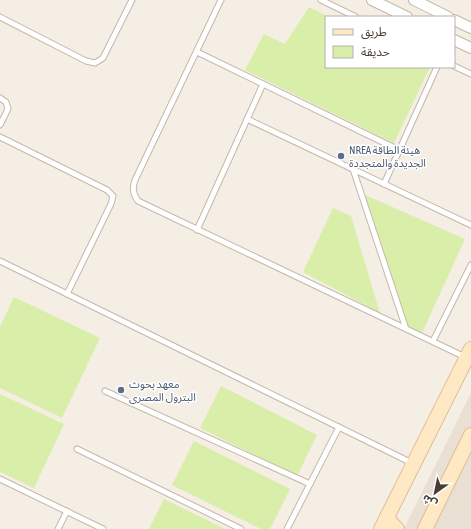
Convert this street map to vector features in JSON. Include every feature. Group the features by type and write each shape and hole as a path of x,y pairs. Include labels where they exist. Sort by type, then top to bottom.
{"main road":[{"path":"397,529 391,523 384,523 469,353"},
{"path":"425,529 471,435"}],"street":[{"path":"372,0 405,16"},
{"path":"414,0 446,16"},
{"path":"455,20 471,28"},
{"path":"455,40 471,48"}],"lane":[{"path":"0,17 86,60 95,63 103,58 132,0"},
{"path":"221,0 133,187 134,195 138,201 406,329 433,341 469,353"},
{"path":"321,0 354,16"},
{"path":"196,52 399,150"},
{"path":"455,66 471,74"},
{"path":"384,184 437,68"},
{"path":"197,230 263,84"},
{"path":"0,98 6,102 8,109 0,125"},
{"path":"247,119 471,225"},
{"path":"0,137 107,190 113,196 111,204 66,294"},
{"path":"353,169 406,329"},
{"path":"0,261 413,464"},
{"path":"433,341 471,265"},
{"path":"105,391 310,484"},
{"path":"287,529 339,427"},
{"path":"77,449 241,529"},
{"path":"0,479 103,529"},
{"path":"58,529 67,511"}],"shaded area":[{"path":"471,393 471,529 404,529"}],"green space":[{"path":"309,7 327,16 325,16 325,68 430,68 394,143 245,70 264,34 285,44"},
{"path":"365,195 465,239 422,333 409,328"},
{"path":"333,208 351,216 380,313 303,272"},
{"path":"14,297 100,338 62,418 0,388 0,327"},
{"path":"221,386 317,435 297,476 200,428"},
{"path":"0,394 64,424 34,488 0,472"},
{"path":"194,441 290,489 270,529 261,529 172,485"},
{"path":"164,499 225,529 149,529"}],"place":[{"name":"NREA هيئة الطاقة الجديدة والمتجددة","path":"341,156"},
{"name":"معهد بحوث البترول المصرى","path":"121,390"}]}
